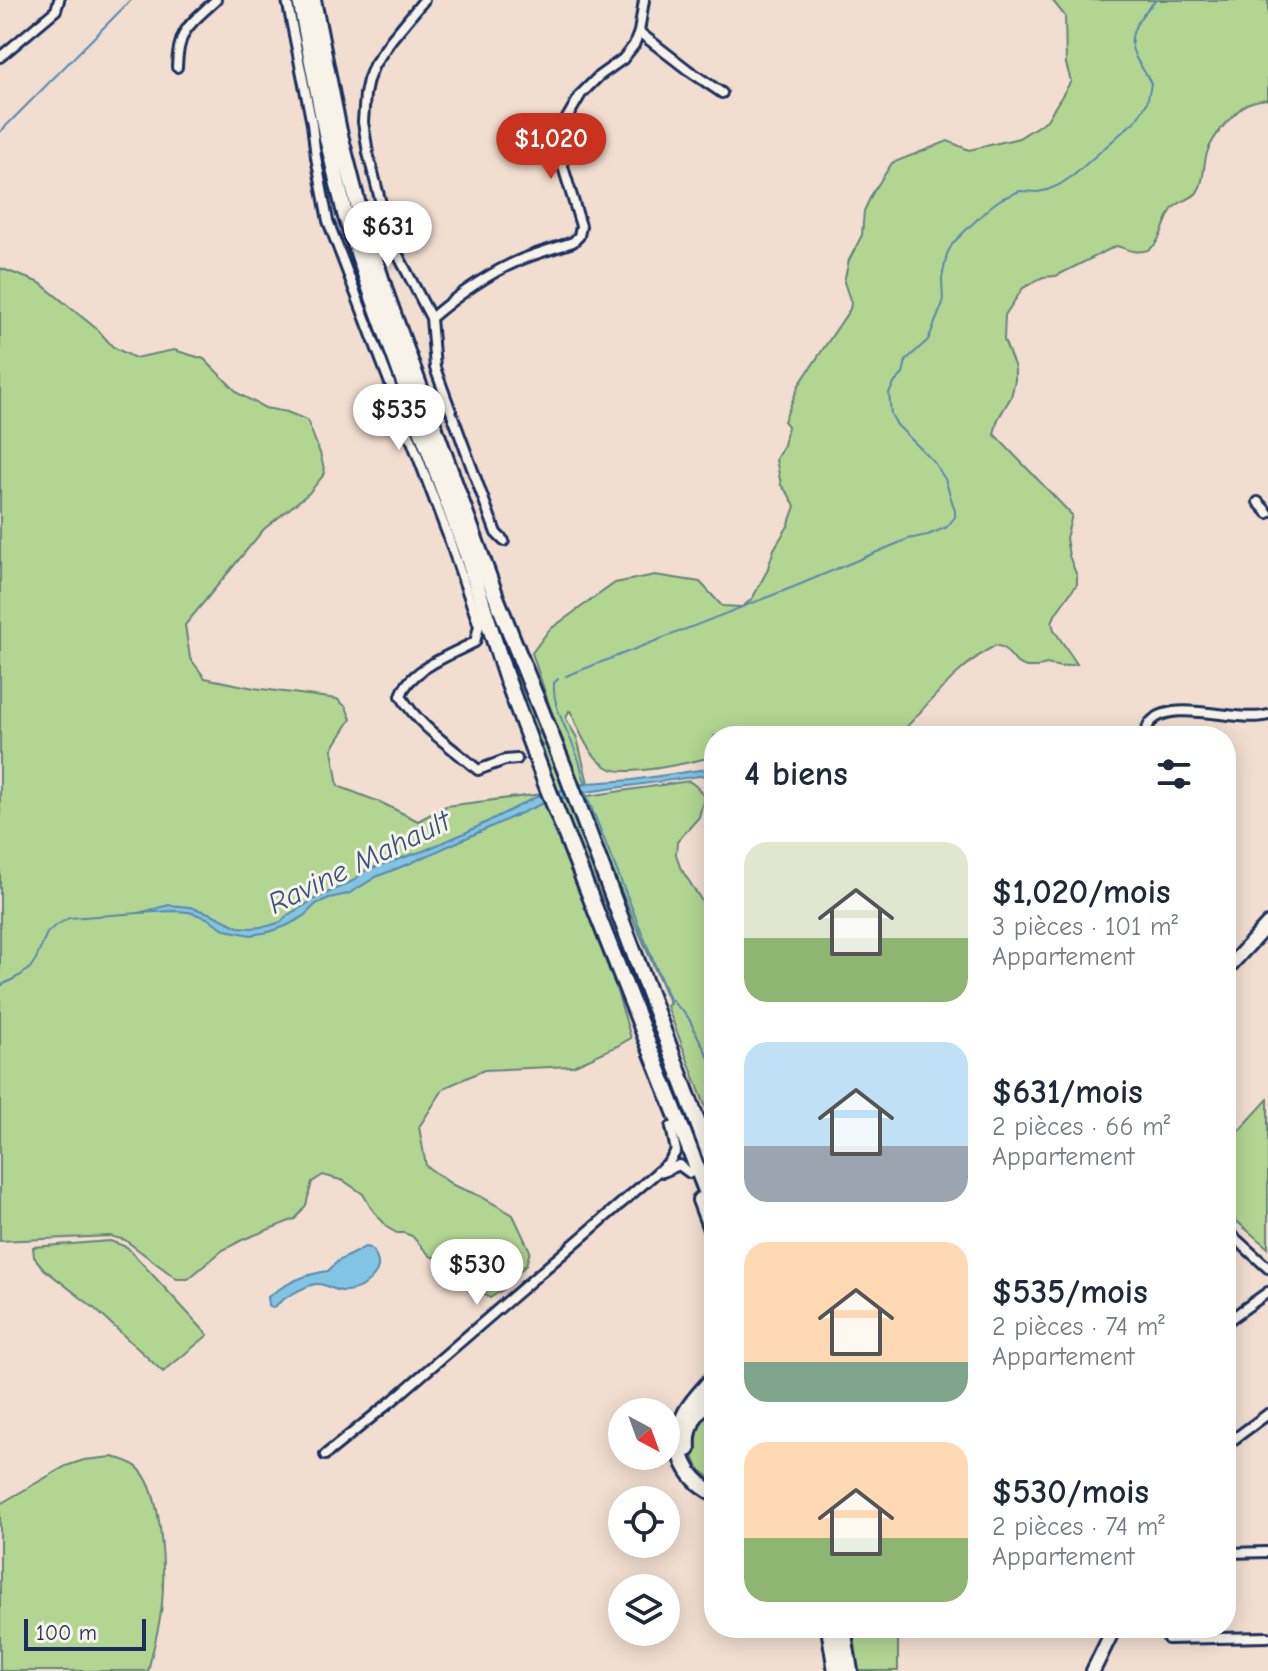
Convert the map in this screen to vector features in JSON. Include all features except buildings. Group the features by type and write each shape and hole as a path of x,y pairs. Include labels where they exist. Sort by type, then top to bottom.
{"highway":[{"path":"300,0 345,214 374,300 467,555 505,674 704,1185"},
{"path":"313,0 359,209 387,297 496,597 567,775 704,1139"},
{"path":"615,958 671,1127 704,1210"},
{"path":"674,1057 704,1116"},
{"path":"704,1390 686,1412 679,1427 682,1461 694,1480 704,1486"},
{"path":"704,1406 693,1419 688,1447 693,1462 704,1476"},
{"path":"831,1638 836,1671"},
{"path":"845,1638 850,1671"}],"main road":[{"path":"1236,959 1268,924"},
{"path":"1093,1671 1109,1638"}],"street":[{"path":"0,57 56,10 59,0"},
{"path":"177,67 177,48 182,34 216,0"},
{"path":"287,0 328,221 447,533 479,626 475,642 417,674 404,687 401,696 430,732 478,770 517,759"},
{"path":"424,0 374,65 365,94 363,122 385,219 397,253 431,318 435,368 496,533 504,541"},
{"path":"431,318 462,293 499,271 520,260 573,242 579,236 581,226 561,160 559,140 581,94 623,59 634,45 644,0"},
{"path":"639,32 722,93"},
{"path":"1258,502 1268,513"},
{"path":"1150,726 1159,716 1172,712 1252,717 1268,715"},
{"path":"325,1455 648,1181 675,1154 677,1148 671,1127"},
{"path":"648,1181 676,1165 690,1173"},
{"path":"1236,1239 1268,1268"},
{"path":"1236,1315 1268,1292"},
{"path":"1236,1438 1268,1414"},
{"path":"1236,1553 1268,1552"},
{"path":"1236,1638 1268,1637"},
{"path":"1168,1639 1218,1638"}],"green space":[{"path":"1052,0 1268,0 1268,99 1245,105 1223,127 1207,153 1197,193 1174,207 1155,245 1142,251 1116,246 1056,276 1043,277 1023,288 1005,315 1004,340 1015,368 1015,380 1011,397 998,419 994,434 1072,515 1066,538 1077,584 1052,622 1077,664 1026,667 996,645 968,664 907,726 704,726 704,759 644,770 618,771 602,763 586,743 569,711 566,719 577,738 588,783 576,786 532,653 549,630 615,583 655,575 700,582 722,606 742,607 752,599 795,506 781,485 776,459 784,445 788,426 784,421 799,385 850,309 844,282 849,260 862,235 864,211 872,194 892,163 948,141 969,150 1019,138 1047,120 1071,81 1066,64 1065,16"},
{"path":"0,268 40,283 98,330 113,347 135,358 174,350 204,359 239,394 265,408 307,420 325,473 309,493 264,529 185,625 190,658 205,678 337,699 346,707 351,719 332,749 338,786 418,821 446,806 542,794 616,988 631,1038 573,1066 484,1070 444,1088 419,1127 426,1166 453,1185 513,1215 530,1251 526,1265 490,1298 475,1288 452,1264 430,1256 412,1236 388,1228 363,1194 344,1181 323,1175 312,1182 306,1205 295,1219 223,1250 188,1279 177,1279 125,1240 110,1236 0,1241"},
{"path":"517,671 565,789 554,793 512,676"},
{"path":"689,781 704,797 699,817 677,842 676,854 680,867 704,904 704,1103 667,1006 670,1004 581,797"},
{"path":"568,797 665,1053 658,1055 556,799"},
{"path":"1268,1099 1268,1248 1236,1221 1236,1134"},
{"path":"110,1241 127,1247 208,1335 163,1372 34,1257 33,1247"},
{"path":"704,1411 704,1473 698,1468 690,1449 693,1423"},
{"path":"112,1457 128,1461 140,1470 154,1497 158,1515 163,1572 162,1604 148,1671 0,1671 0,1504 66,1466 84,1460"},
{"path":"852,1638 898,1638 898,1671 857,1671"}],"water":[{"path":"704,769 704,775 579,793 539,805 378,876 348,894 316,904 303,917 269,932 251,935 226,930 207,918 189,912 139,913 169,905 190,907 238,927 268,926 281,922 317,898 353,881 366,870 465,833 542,794 588,783"},
{"path":"365,1247 373,1250 378,1265 374,1276 364,1285 342,1291 320,1284 312,1285 272,1308 269,1305 268,1297 282,1287 328,1271 338,1261"}],"waterway":[{"path":"0,132 131,0"},
{"path":"566,676 908,539 947,527 955,517 955,511 945,479 933,461 897,425 891,414 889,393 903,374 906,360 928,340 943,303 942,278 947,254 953,243 1001,199 1020,191 1047,190 1074,175 1137,119 1147,103 1151,84 1132,48 1133,32 1140,18 1156,0"},
{"path":"558,679 554,683 556,703 587,785"},
{"path":"585,792 668,997 688,1017 704,1048"},
{"name":"Ravine Mahault","path":"0,986 30,968 47,933 69,918 139,913"}]}
